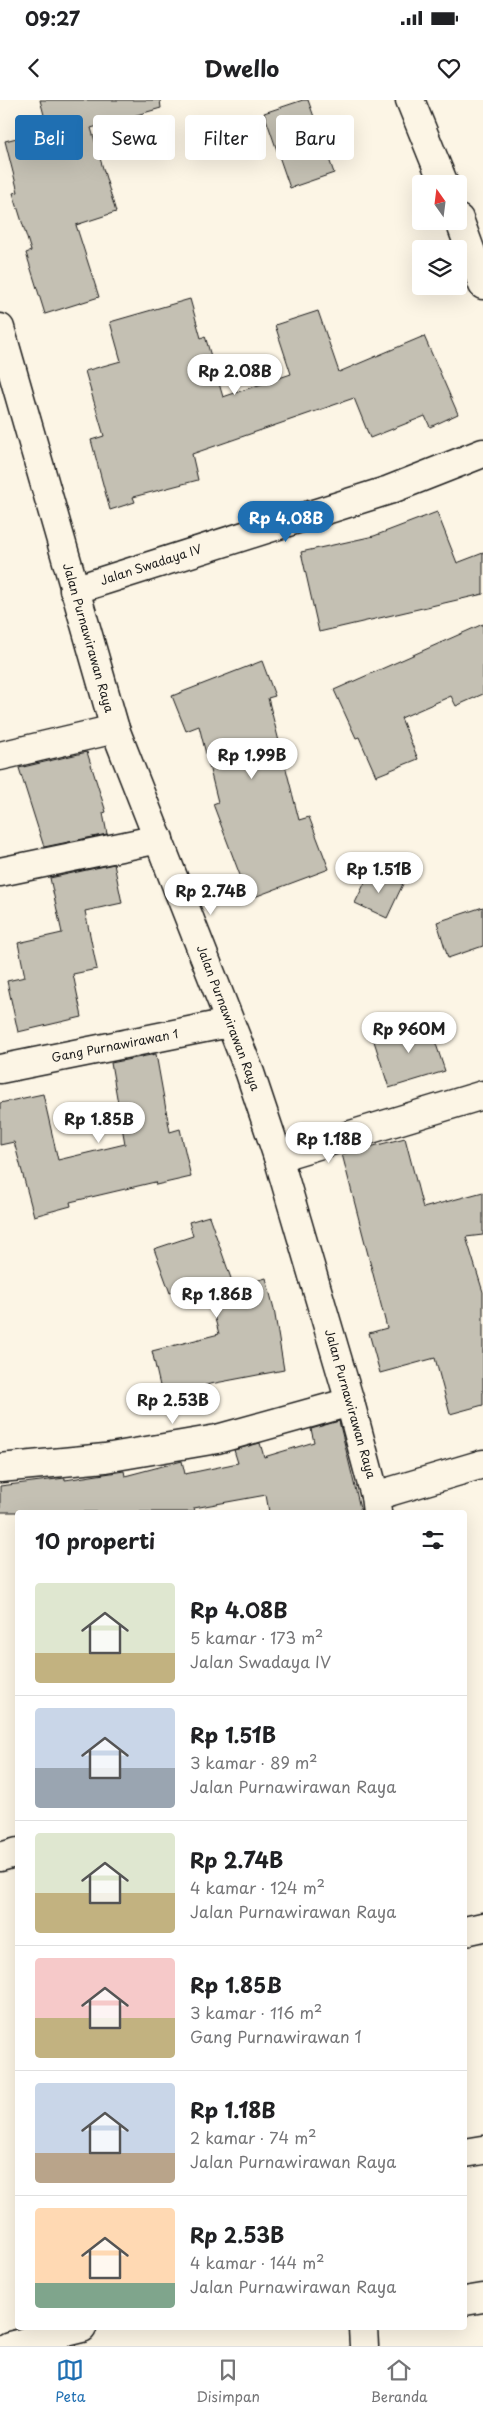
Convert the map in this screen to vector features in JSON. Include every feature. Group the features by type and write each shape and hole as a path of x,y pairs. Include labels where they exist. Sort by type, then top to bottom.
{"street":[{"path":"410,100 440,175"},
{"path":"463,230 483,286"},
{"name":"Jalan Purnawirawan Raya","path":"0,328 115,728 250,1073 278,1157 350,1402 376,1504"},
{"name":"Jalan Swadaya IV","path":"74,590 389,490 483,453"},
{"path":"0,756 115,728"},
{"path":"0,872 159,839"},
{"name":"Gang Purnawirawan 1","path":"0,1069 229,1023"},
{"path":"278,1157 483,1095"},
{"path":"0,1468 104,1458 217,1439 350,1402"},
{"path":"376,1504 483,1464"},
{"path":"0,1857 15,1853"},
{"path":"467,1931 483,1927"},
{"path":"467,2153 483,2150"},
{"path":"467,2301 483,2298"},
{"path":"9,2346 74,2330"},
{"path":"363,2330 364,2346"}],"building":[{"path":"40,100 160,100 161,108 136,115 93,115 93,127 91,128 93,135 93,160 101,160 116,212 76,225 99,297 45,314 26,253 31,251 13,193 18,192 5,141 15,138 15,160 83,160 83,115 44,115"},
{"path":"308,100 313,115 276,115 276,148 264,113"},
{"path":"280,160 329,160 334,173 290,188"},
{"path":"190,299 201,338 205,336 223,397 291,374 275,325 318,311 339,372 424,336 458,414 430,427 425,416 370,438 354,398 192,454 198,480 133,497 135,502 110,510 91,440 104,436 85,371 121,361 110,322"},
{"path":"437,512 457,563 483,553 483,594 319,632 301,552 374,536"},
{"path":"483,624 483,694 456,706 451,696 401,718 418,759 376,776 359,737 356,738 334,690"},
{"path":"262,661 275,696 268,698 299,820 309,817 329,869 249,899 213,804 218,802 199,726 186,731 172,696"},
{"path":"87,752 106,812 103,813 107,834 44,847 19,768"},
{"path":"114,864 122,903 85,911 97,969 73,974 82,1017 18,1032 7,981 25,977 18,943 62,933 50,878"},
{"path":"371,870 403,884 387,918 355,903"},
{"path":"483,907 483,946 448,958 437,922"},
{"path":"428,1020 445,1071 389,1088 373,1038"},
{"path":"156,1054 170,1132 180,1129 191,1177 156,1185 155,1182 70,1202 71,1206 34,1216 14,1142 0,1145 0,1103 43,1094 58,1160 125,1144 111,1063"},
{"path":"405,1138 423,1208 483,1192 483,1235 466,1237 483,1292 483,1405 450,1414 435,1358 380,1373 369,1333 387,1328 342,1154"},
{"path":"209,1216 234,1287 266,1278 274,1309 284,1370 205,1385 206,1389 163,1399 152,1351 219,1334 205,1281 170,1293 154,1249 193,1236 189,1222"},
{"path":"339,1421 361,1510 269,1510 266,1495 194,1508 194,1510 15,1510 15,1512 0,1512 0,1486 65,1478 65,1480 124,1471 125,1476 182,1461 185,1474 238,1463 234,1450 260,1443 264,1457 314,1442 311,1429"}]}
